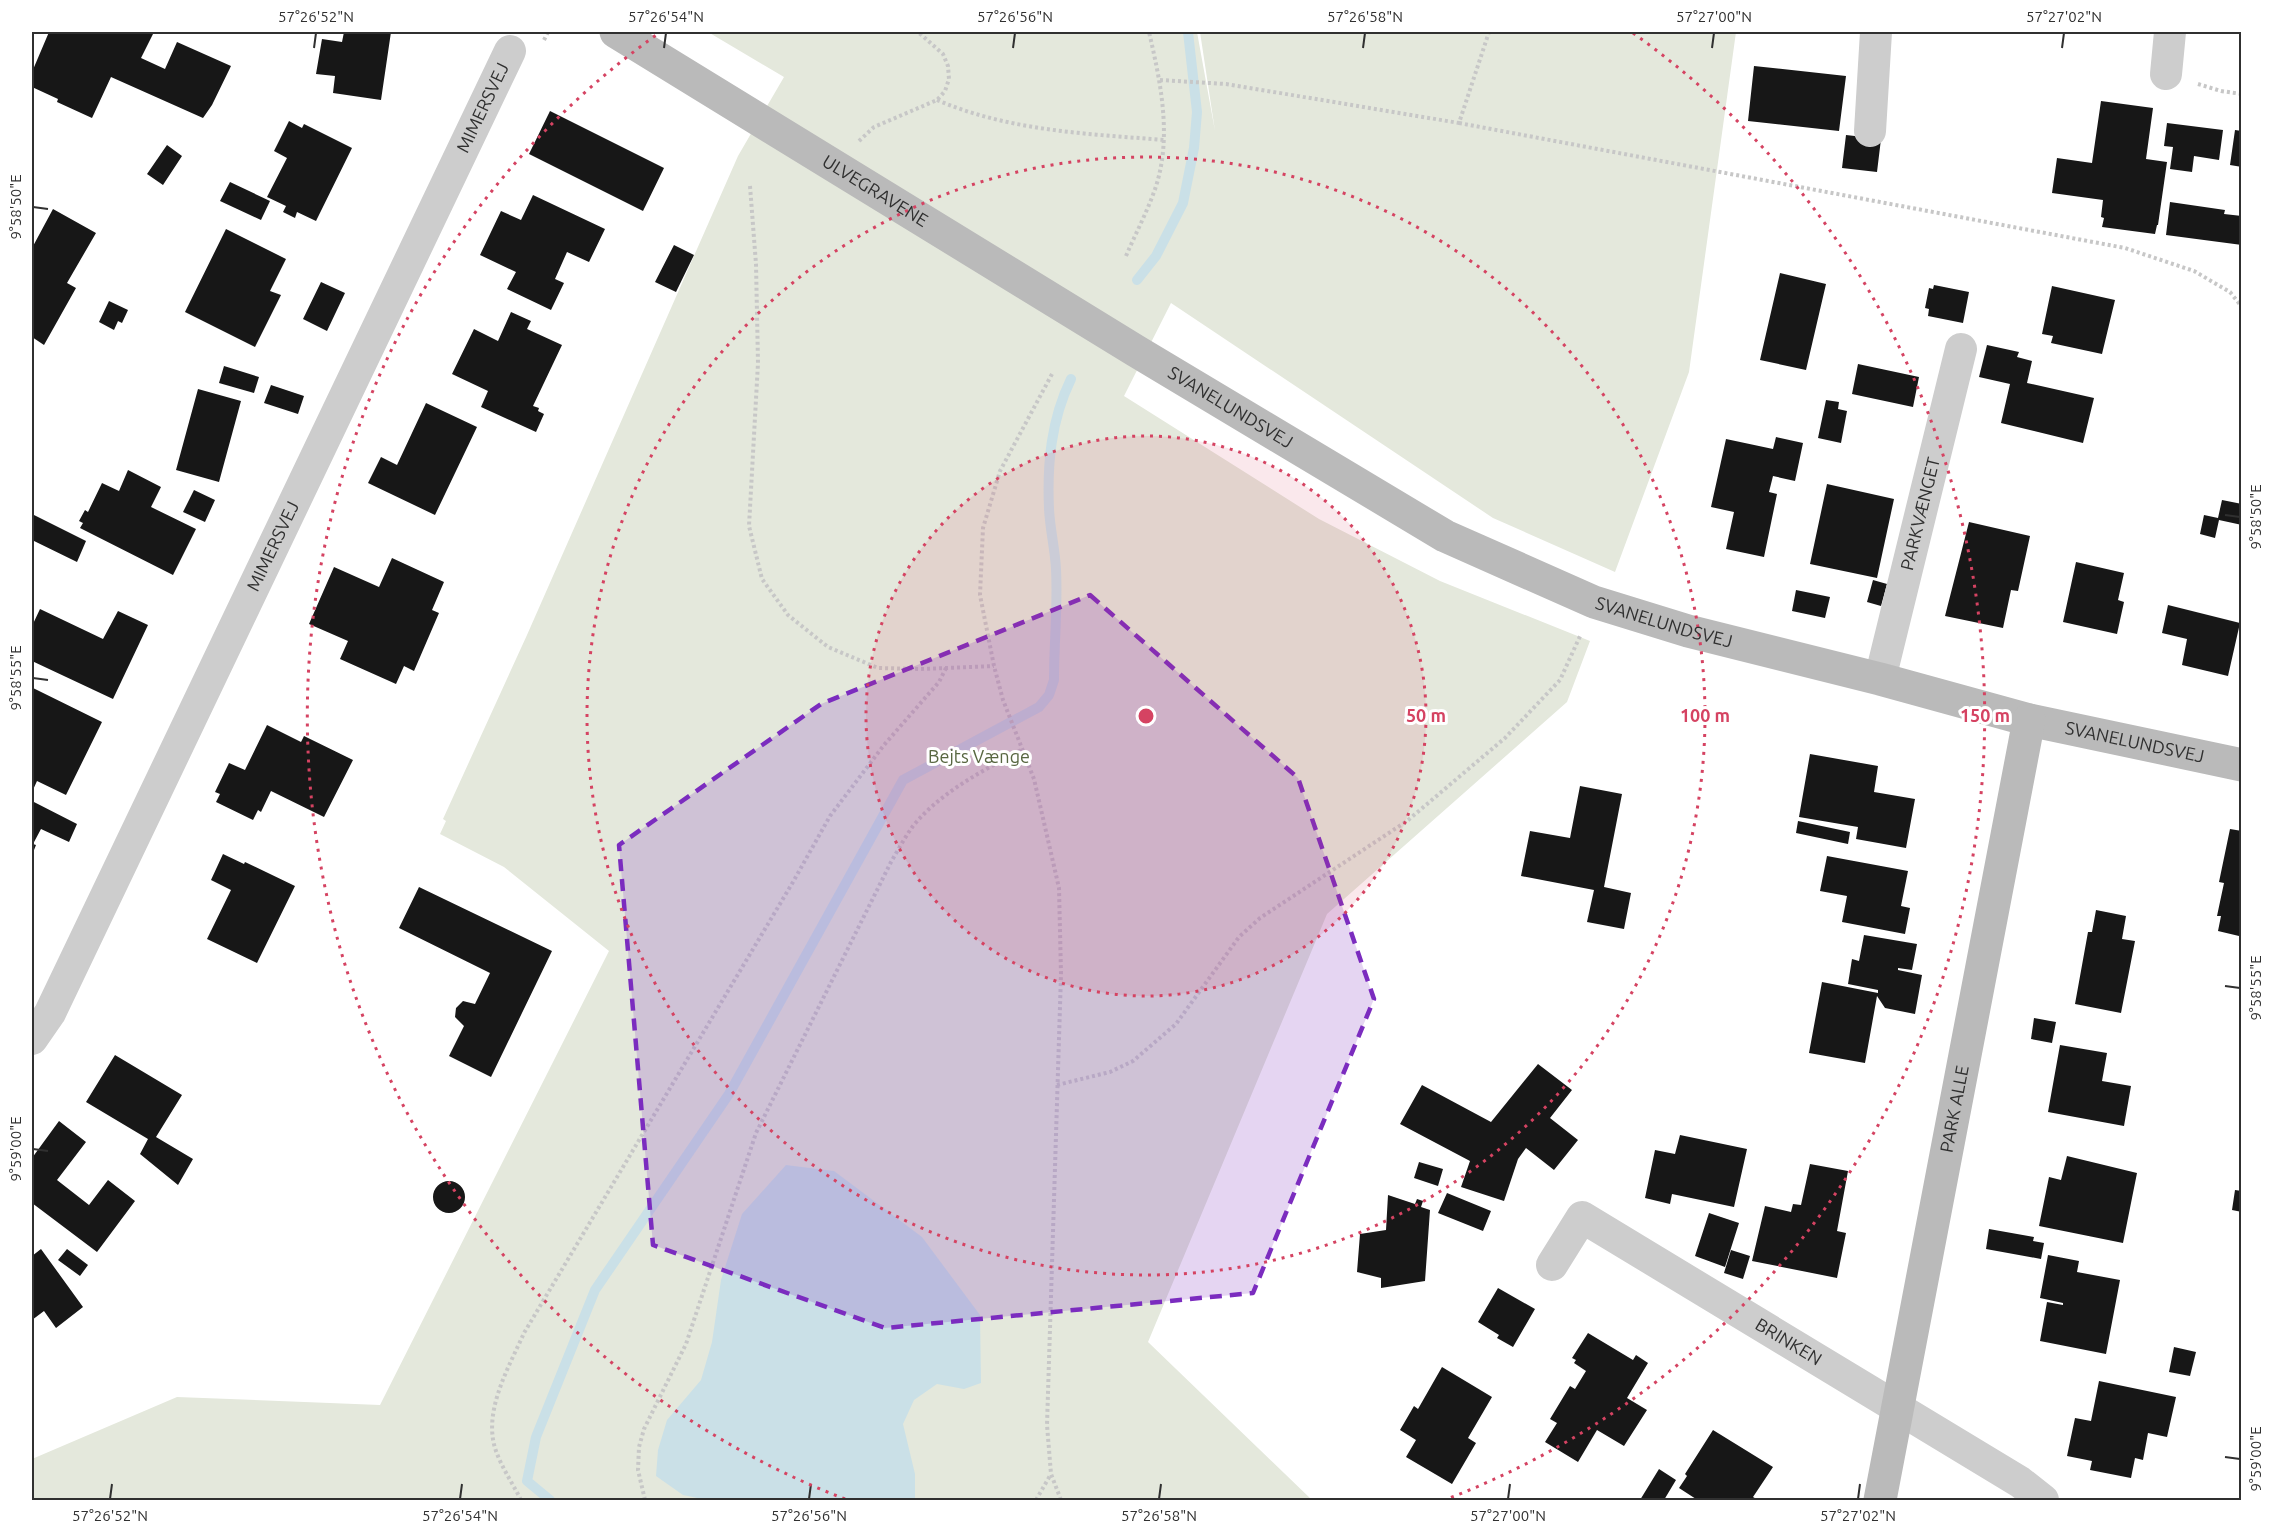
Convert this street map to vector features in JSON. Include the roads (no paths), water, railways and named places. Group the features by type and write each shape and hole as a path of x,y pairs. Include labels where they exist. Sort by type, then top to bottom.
{"street":[{"name":"ULVEGRAVENE","path":"616,32 1136,351"},
{"path":"1870,130 1876,32"},
{"path":"2166,74 2170,32"},
{"name":"MIMERSVEJ","path":"32,1039 50,1013 510,51"},
{"name":"PARKVÆNGET","path":"1880,679 1961,348"},
{"name":"SVANELUNDSVEJ","path":"1136,351 1445,536 1594,602 1688,631 1880,679 2029,720 2241,765"},
{"name":"PARK ALLE","path":"1880,1500 2029,720"},
{"name":"BRINKEN","path":"1552,1265 1582,1217 2019,1482 2043,1500"}],"water":[{"path":"786,1165 834,1171 922,1237 980,1315 981,1383 964,1389 937,1384 914,1400 903,1424 915,1474 915,1500 707,1500 683,1495 656,1476 658,1450 667,1420 701,1380 712,1342 721,1280 742,1214"}],"waterway":[{"path":"1137,280 1156,256 1183,203 1194,148 1197,112 1188,32"},
{"path":"550,1500 527,1481 536,1437 595,1290 729,1094 903,780 1039,707 1049,695 1054,680 1057,596 1049,509 1050,459 1059,410 1071,379"}],"park label":[{"name":"Bejts Vænge","path":"979,757"}]}
